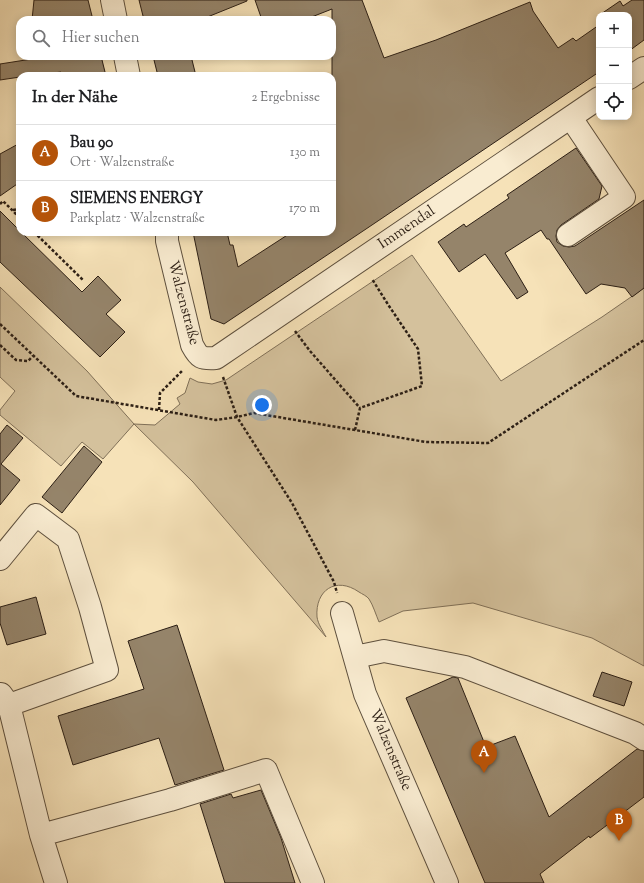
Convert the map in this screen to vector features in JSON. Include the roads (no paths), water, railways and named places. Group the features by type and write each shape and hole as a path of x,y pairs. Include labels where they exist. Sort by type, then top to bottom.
{"street":[{"path":"112,0 115,16"},
{"path":"125,60 128,72"},
{"path":"632,76 644,68"},
{"name":"Immendal","path":"206,357 596,100"},
{"path":"568,235 624,197 571,118"},
{"name":"Walzenstraße","path":"167,236 192,345 206,357"},
{"path":"0,559 36,516 68,539 90,607 107,670 5,699 41,834 56,883"},
{"name":"Walzenstraße","path":"342,613 365,694 447,883"},
{"path":"355,657 384,651 465,667 635,733 644,739"},
{"path":"41,834 170,800 266,770 313,883"}],"place":[{"name":"Bau 90","path":"484,773"},
{"name":"SIEMENS ENERGY","path":"619,841"}]}
